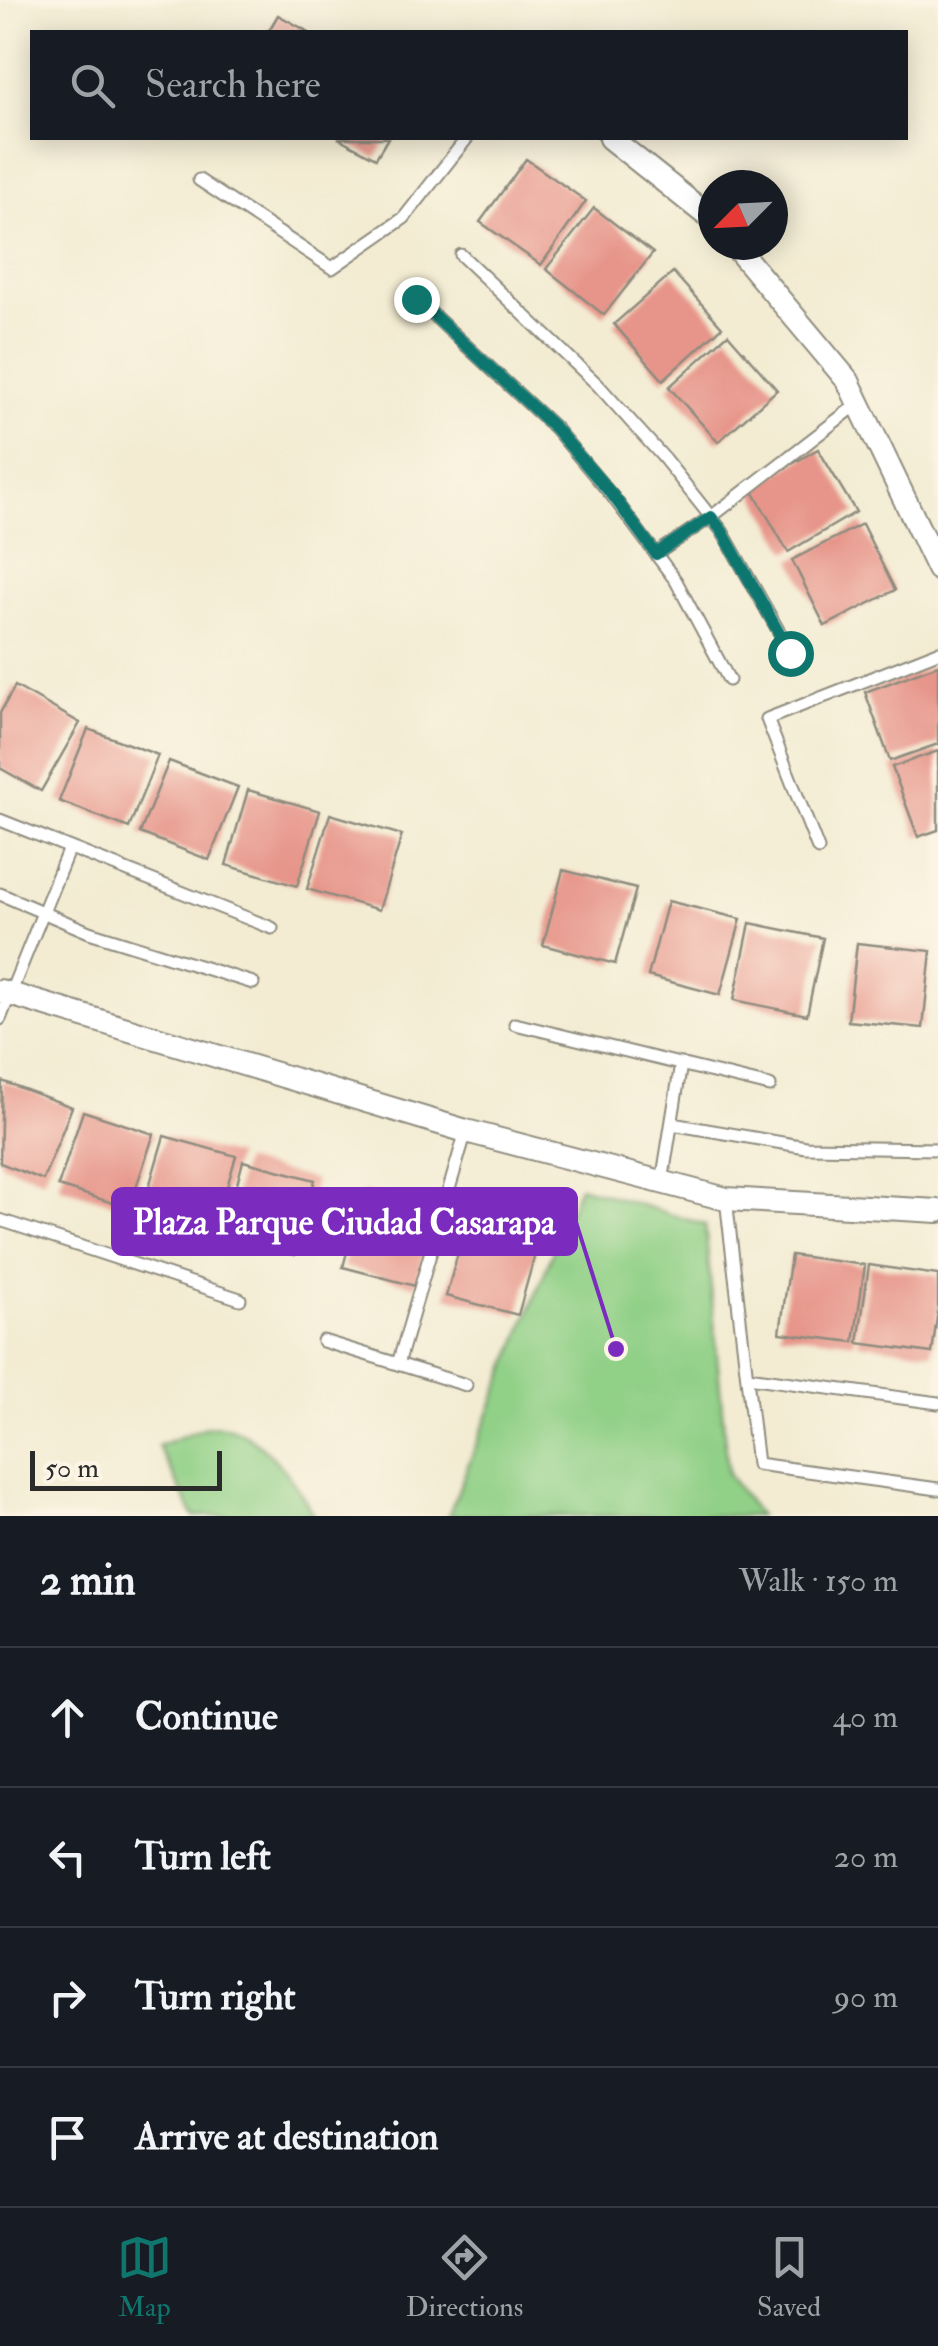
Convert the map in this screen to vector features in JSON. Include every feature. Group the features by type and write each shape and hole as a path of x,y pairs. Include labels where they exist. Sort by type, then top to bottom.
{"street":[{"path":"613,140 698,208"},
{"path":"747,260 848,381 938,569"},
{"path":"6,994 466,1131 726,1198 938,1211"}],"lane":[{"path":"199,180 332,268 404,218 465,140"},
{"path":"461,254 598,385 663,457 722,531 790,653"},
{"path":"416,299 555,428 614,497 676,581 730,680"},
{"path":"656,554 859,404"},
{"path":"818,849 768,718 938,652"},
{"path":"0,820 272,928"},
{"path":"0,1019 6,994 69,848"},
{"path":"0,894 88,932 253,983"},
{"path":"515,1024 770,1086"},
{"path":"662,1182 681,1064"},
{"path":"672,1124 806,1146 938,1149"},
{"path":"398,1364 466,1131"},
{"path":"726,1198 757,1464 938,1489"},
{"path":"0,1220 240,1299"},
{"path":"323,1341 466,1385"},
{"path":"748,1376 938,1403"}],"green space":[{"path":"579,1186 705,1225 728,1474 759,1516 448,1516"},
{"path":"206,1427 228,1427 256,1442 289,1477 314,1516 194,1516 158,1446"}],"building":[{"path":"278,15 305,30 269,30"},
{"path":"342,140 387,140 376,158"},
{"path":"526,159 586,201 541,265 480,222"},
{"path":"594,208 653,253 604,315 546,269"},
{"path":"673,272 722,327 663,380 614,324"},
{"path":"728,334 777,390 718,442 669,387"},
{"path":"818,449 856,512 788,552 751,488"},
{"path":"862,524 895,590 825,626 792,560"},
{"path":"938,665 938,744 890,761 865,692"},
{"path":"15,686 80,723 41,791 0,768 0,713"},
{"path":"88,729 158,755 129,828 59,801"},
{"path":"938,751 938,830 918,837 892,767"},
{"path":"169,761 238,787 209,860 140,833"},
{"path":"248,790 320,811 297,886 226,865"},
{"path":"330,814 402,835 379,910 307,889"},
{"path":"563,870 636,889 615,964 543,945"},
{"path":"668,901 741,919 720,995 648,976"},
{"path":"750,923 823,938 807,1015 734,1000"},
{"path":"857,943 931,951 923,1028 848,1021"},
{"path":"2,1081 72,1107 43,1180 0,1163"},
{"path":"83,1111 154,1134 129,1208 58,1186"},
{"path":"164,1136 236,1156 214,1231 142,1211"},
{"path":"243,1161 315,1180 295,1255 223,1237"},
{"path":"363,1192 436,1210 415,1286 343,1267"},
{"path":"467,1221 539,1240 518,1315 446,1296"},
{"path":"791,1255 865,1265 854,1342 780,1333"},
{"path":"869,1265 938,1275 932,1353 858,1343"}],"place":[{"name":"Plaza Parque Ciudad Casarapa","path":"616,1349"}],"route":[{"path":"416,299 555,428 656,554 711,517 790,653"}]}
